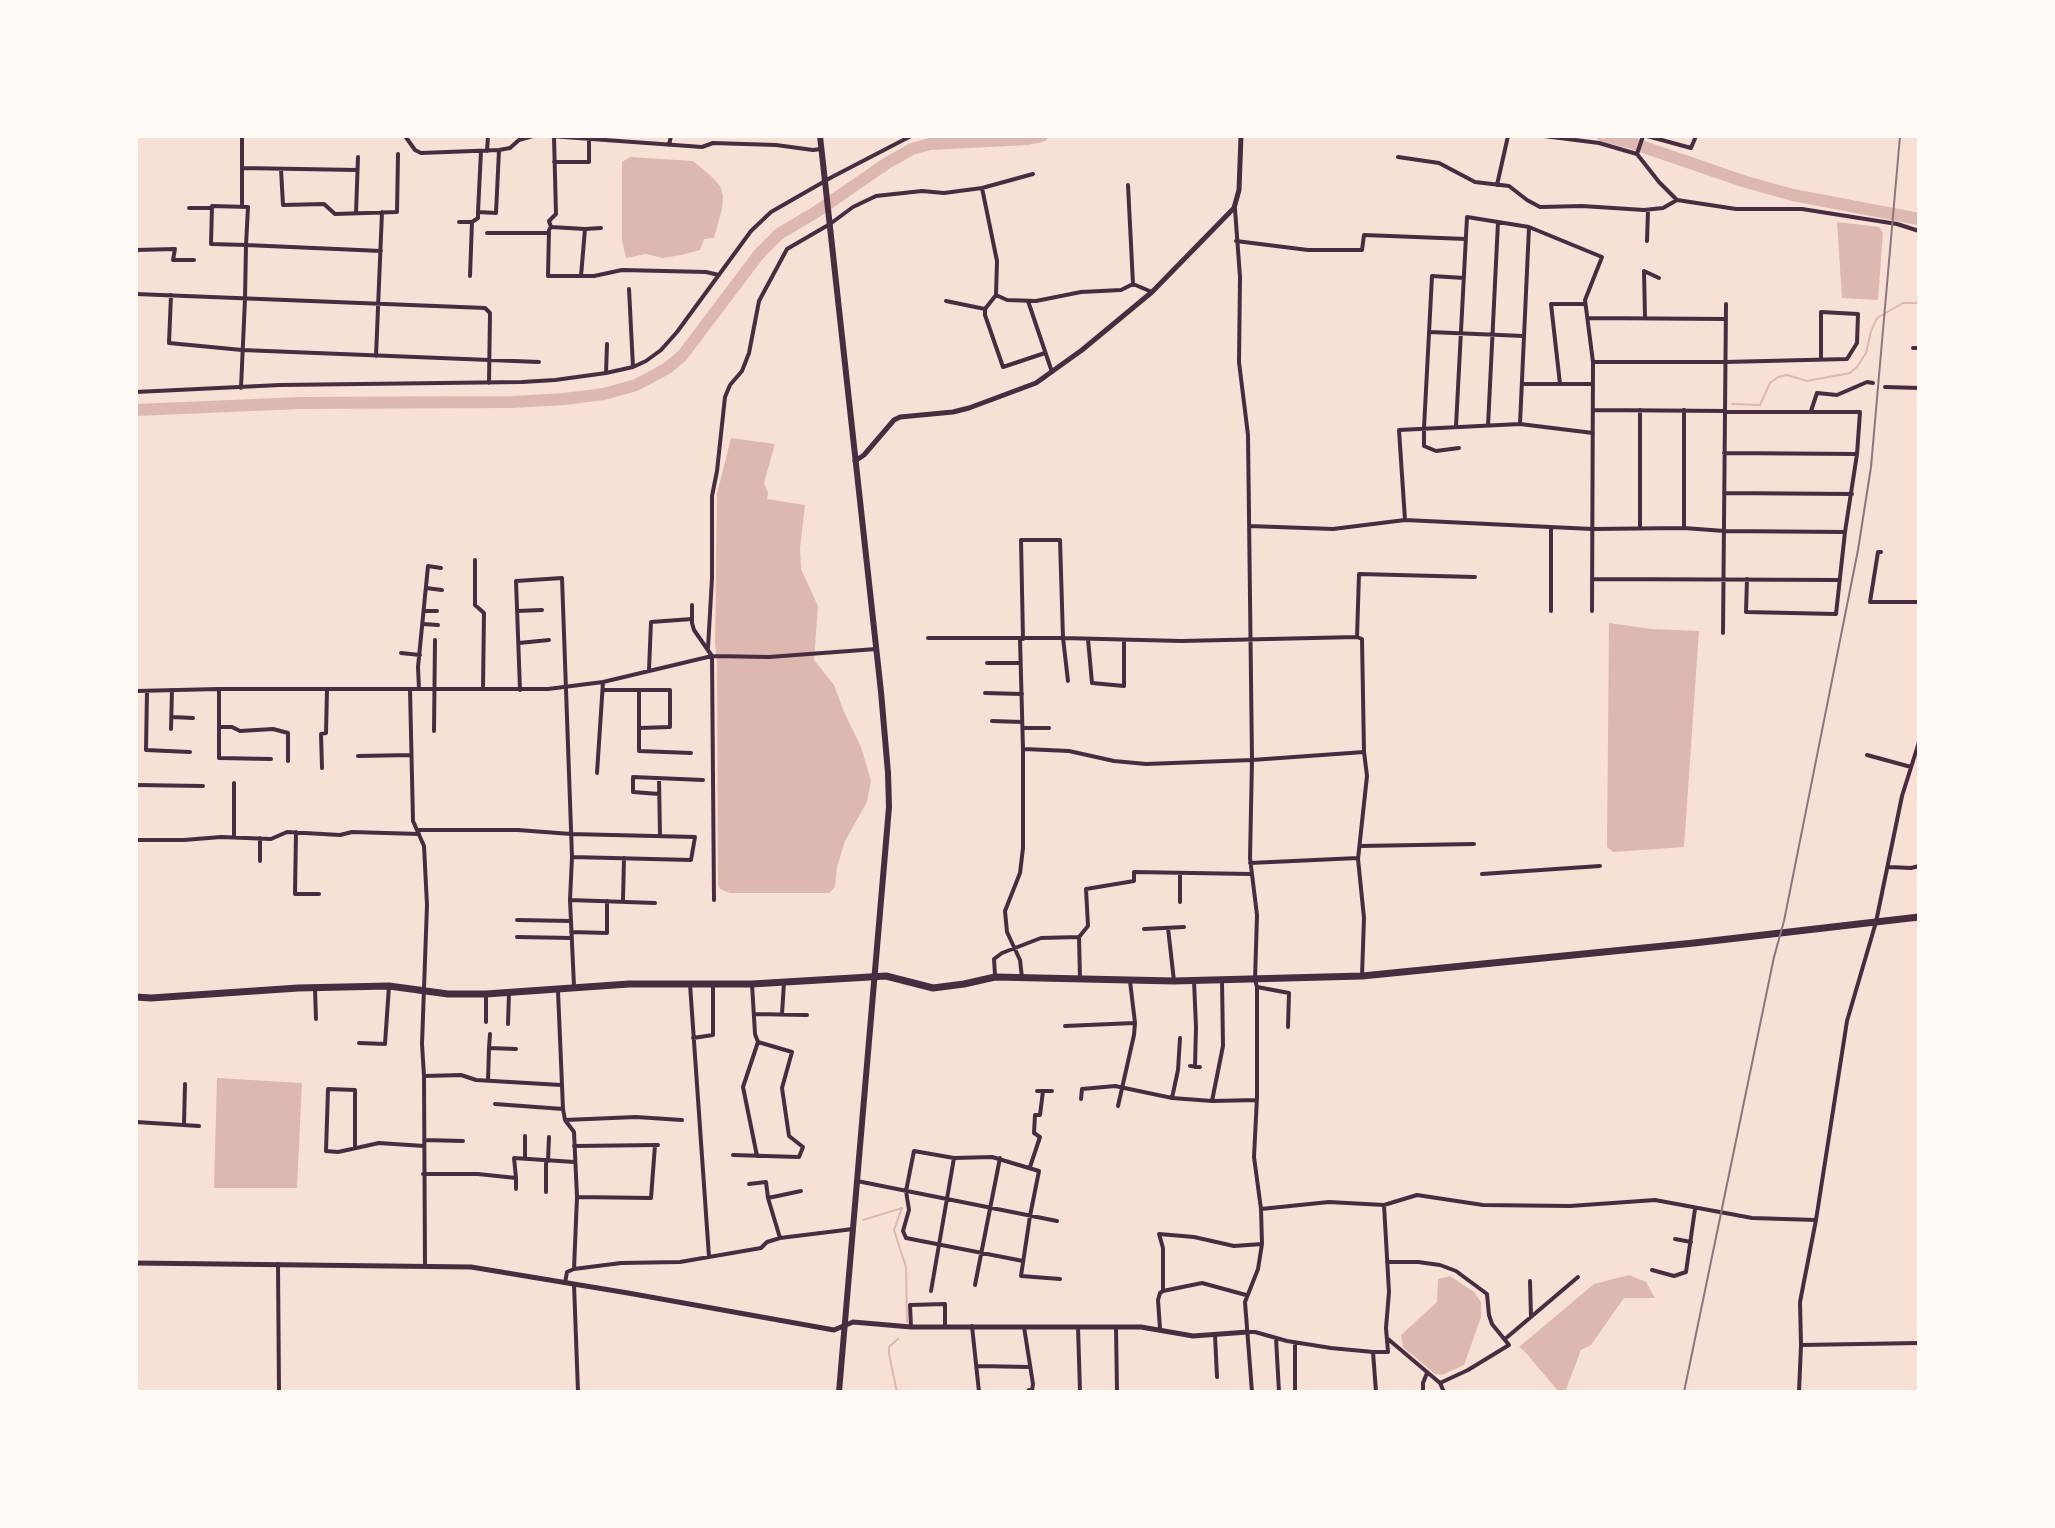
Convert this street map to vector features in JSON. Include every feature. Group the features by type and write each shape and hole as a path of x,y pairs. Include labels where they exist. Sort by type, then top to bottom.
{"main road":[{"path":"820,136 885,730 889,807 839,1392"},
{"path":"136,997 389,986 448,994 486,994 574,986 752,984 874,977 895,977 933,988 995,977 1256,983 1362,976 1694,943 1919,917"}],"street":[{"path":"242,207 241,136 330,136"},
{"path":"405,136 421,153 499,150 533,136"},
{"path":"459,222 472,222 478,218 488,136"},
{"path":"719,275 622,270 594,276 548,276 549,221 556,214 552,136 702,147 713,143 821,149"},
{"path":"669,145 671,136"},
{"path":"136,392 280,385 555,380 633,367 661,350 751,231 771,212 911,136"},
{"path":"1241,136 1239,190 1234,208 1240,277 1239,362 1248,435 1252,760 1250,863 1257,915 1254,1157 1262,1244 1258,1269 1245,1302 1252,1392"},
{"path":"1497,185 1508,136"},
{"path":"1544,136 1638,152 1659,182 1677,200 1736,209 1802,209 1897,224 1919,231"},
{"path":"1638,152 1644,137 1691,148 1696,136"},
{"path":"554,162 589,162 589,139"},
{"path":"478,212 496,213 499,150"},
{"path":"281,169 283,205 324,204 335,214 397,212 398,154"},
{"path":"356,213 358,157"},
{"path":"1398,157 1439,163 1475,182 1509,186 1540,207 1648,210 1663,208 1677,200"},
{"path":"242,168 357,170"},
{"path":"708,648 712,496 725,397 742,371 749,353 759,301 787,249 830,220 876,196 982,188 1033,174"},
{"path":"1128,185 1133,284"},
{"path":"982,188 997,261 996,295 985,309 985,315 1003,367 1045,353"},
{"path":"189,208 248,207 241,388"},
{"path":"212,208 211,244 381,251"},
{"path":"855,461 900,417 969,408 1036,383 1082,350 1152,292 1234,208"},
{"path":"1647,241 1648,210"},
{"path":"376,356 382,212"},
{"path":"1456,426 1467,217 1529,227 1602,257 1585,300 1593,362 1592,611"},
{"path":"470,276 472,222"},
{"path":"1488,426 1498,222"},
{"path":"551,227 601,228"},
{"path":"1520,424 1529,227"},
{"path":"581,276 585,229"},
{"path":"487,233 549,233"},
{"path":"1236,241 1308,250 1362,250 1364,235 1466,239"},
{"path":"136,250 175,249 173,260 194,260"},
{"path":"1645,318 1644,271 1659,278"},
{"path":"1459,448 1436,451 1424,446 1424,428 1432,276 1464,278"},
{"path":"996,295 1007,300 1036,301 1081,292 1121,290 1133,284 1152,292"},
{"path":"629,289 633,367"},
{"path":"136,294 487,309 490,313 489,383"},
{"path":"171,295 169,343 242,350 539,362"},
{"path":"946,301 985,309"},
{"path":"1028,301 1052,372"},
{"path":"1560,384 1551,304 1585,304"},
{"path":"1723,633 1726,304"},
{"path":"1593,362 1847,359 1857,343 1858,314 1821,312 1821,359"},
{"path":"1588,318 1726,319"},
{"path":"1430,332 1524,336"},
{"path":"606,373 607,344"},
{"path":"1811,411 1817,393 1837,395 1867,382 1873,383"},
{"path":"1522,384 1593,384"},
{"path":"1885,387 1919,388"},
{"path":"1593,410 1860,412 1836,614 1746,612 1747,579"},
{"path":"1640,410 1640,528"},
{"path":"1684,410 1684,528"},
{"path":"1405,520 1399,430 1520,424 1593,433"},
{"path":"1724,453 1857,454"},
{"path":"1724,493 1852,494"},
{"path":"1249,526 1333,529 1405,520 1592,529 1845,532"},
{"path":"1551,527 1551,611"},
{"path":"1022,978 1020,960 1007,932 1005,911 1020,873 1023,848 1021,540 1060,540 1063,638 1068,681"},
{"path":"1881,552 1878,552 1870,602 1919,602"},
{"path":"475,560 475,605 484,613 483,689"},
{"path":"419,689 428,566 441,568"},
{"path":"1357,637 1359,574 1475,577"},
{"path":"520,690 516,581 562,578 574,986"},
{"path":"1592,579 1840,580"},
{"path":"426,588 442,590"},
{"path":"692,605 694,630 712,656 714,900"},
{"path":"517,611 542,610"},
{"path":"424,611 437,611"},
{"path":"649,670 651,622 692,619"},
{"path":"423,624 438,625"},
{"path":"928,638 1362,639 1367,776 1358,858 1364,918 1362,976"},
{"path":"1088,639 1092,683 1124,686 1124,640"},
{"path":"434,731 435,640"},
{"path":"519,643 549,640"},
{"path":"136,691 565,688 712,656 769,657 876,649"},
{"path":"401,653 420,655"},
{"path":"987,663 1020,663"},
{"path":"597,773 603,682"},
{"path":"219,689 219,758 271,759"},
{"path":"410,689 413,821 424,846 427,905 422,1044 425,1266"},
{"path":"171,729 172,690"},
{"path":"322,768 321,734 326,733 327,690"},
{"path":"603,690 670,690 670,727 639,728"},
{"path":"639,690 639,751 691,753"},
{"path":"147,691 146,750 190,752"},
{"path":"985,693 1022,694"},
{"path":"172,717 193,718"},
{"path":"992,721 1049,728"},
{"path":"219,727 232,727 240,731 273,729 288,733 288,761"},
{"path":"1799,1392 1800,1302 1847,1021 1876,922 1902,796 1919,742"},
{"path":"1023,749 1069,751 1101,759 1146,764 1364,752"},
{"path":"358,756 411,755"},
{"path":"1867,755 1911,767"},
{"path":"659,794 633,792 633,777 703,780"},
{"path":"659,779 660,836"},
{"path":"234,783 234,837"},
{"path":"136,785 203,786"},
{"path":"136,840 271,839 287,832 340,835 352,832 518,830 695,837 691,860 572,857"},
{"path":"296,832 295,894 319,894"},
{"path":"260,838 260,861"},
{"path":"1359,846 1474,844"},
{"path":"623,901 624,858"},
{"path":"1250,863 1358,858"},
{"path":"1482,874 1600,866"},
{"path":"1889,867 1919,866"},
{"path":"1080,980 1079,937 1088,926 1086,889 1134,881 1134,872 1251,874"},
{"path":"1180,873 1180,902"},
{"path":"570,900 655,903"},
{"path":"517,937 607,933 607,901"},
{"path":"517,920 571,921"},
{"path":"1144,929 1184,927"},
{"path":"1168,928 1174,981"},
{"path":"995,977 994,959 1015,948 1041,938 1079,937"},
{"path":"1212,1101 1223,1046 1222,980"},
{"path":"1118,1106 1134,1035 1130,981"},
{"path":"1194,981 1195,1067"},
{"path":"782,1014 784,982"},
{"path":"1256,983 1289,993 1288,1027"},
{"path":"690,984 710,1258"},
{"path":"693,1038 713,1035 713,984"},
{"path":"752,984 758,1042 743,1087 757,1156"},
{"path":"359,1043 385,1044 389,986"},
{"path":"315,987 316,1019"},
{"path":"558,988 563,1109 565,1120 574,1132 577,1197 574,1269"},
{"path":"508,1024 509,992"},
{"path":"486,994 486,1022"},
{"path":"754,1014 807,1015"},
{"path":"1065,1026 1135,1023"},
{"path":"488,1081 490,1034"},
{"path":"1172,1098 1180,1038"},
{"path":"733,1155 799,1157 803,1147 789,1136 782,1088 792,1052 758,1042"},
{"path":"489,1048 516,1049"},
{"path":"424,1076 461,1075 476,1080 561,1085"},
{"path":"184,1124 185,1084"},
{"path":"1081,1099 1082,1089 1115,1086 1172,1098 1257,1100"},
{"path":"355,1147 355,1090 328,1089 326,1151 338,1152 379,1143 463,1141"},
{"path":"1030,1168 1040,1137 1034,1133 1035,1115 1040,1115 1040,1091 1052,1091"},
{"path":"495,1104 563,1109"},
{"path":"565,1120 636,1117 682,1120"},
{"path":"136,1122 199,1126"},
{"path":"525,1136 525,1159"},
{"path":"546,1192 549,1137"},
{"path":"574,1146 656,1145 651,1198 577,1197"},
{"path":"1023,1261 906,1238 903,1231 909,1210 906,1191 914,1151 954,1158 1000,1158 1039,1171 1021,1276 1060,1279"},
{"path":"516,1189 514,1158 574,1162"},
{"path":"931,1291 954,1158"},
{"path":"975,1285 1000,1158"},
{"path":"423,1174 516,1178"},
{"path":"857,1181 1057,1221"},
{"path":"749,1184 766,1182 780,1238"},
{"path":"768,1198 801,1191"},
{"path":"1261,1209 1329,1202 1384,1205 1417,1195 1483,1205 1570,1206 1655,1200 1760,1219 1816,1220"},
{"path":"136,1245 136,1263 471,1267 834,1330 853,1322 911,1327 1141,1327 1193,1336 1255,1332 1295,1343 1388,1352 1389,1292 1384,1205"},
{"path":"1652,1270 1674,1276 1686,1272 1695,1209"},
{"path":"565,1283 567,1272 574,1269 710,1258 761,1248 767,1242 780,1238 853,1229"},
{"path":"1160,1329 1158,1300 1163,1291 1163,1248 1159,1234 1194,1237 1234,1246 1262,1244"},
{"path":"1675,1239 1691,1242"},
{"path":"1387,1262 1429,1264 1456,1271 1487,1294 1492,1324 1509,1345 1440,1383"},
{"path":"278,1264 279,1392"},
{"path":"1505,1339 1578,1277"},
{"path":"1530,1281 1531,1317"},
{"path":"1163,1291 1202,1283 1246,1295"},
{"path":"574,1284 578,1392"},
{"path":"911,1327 910,1305 945,1304 945,1327"},
{"path":"972,1326 979,1392"},
{"path":"1024,1326 1033,1384 1032,1391 1028,1392"},
{"path":"1078,1327 1080,1392"},
{"path":"1116,1327 1117,1392"},
{"path":"1215,1335 1217,1377"},
{"path":"1276,1338 1279,1392"},
{"path":"1388,1339 1440,1383 1444,1392"},
{"path":"1295,1343 1295,1392"},
{"path":"1801,1345 1919,1343"},
{"path":"1373,1352 1376,1392"},
{"path":"978,1366 1030,1367"},
{"path":"1423,1392 1427,1373"}],"shaded area":[{"path":"630,157 693,161 711,176 723,195 714,238 704,239 700,250 681,255 663,258 646,254 626,258 622,240 622,162"},
{"path":"1837,222 1879,227 1883,233 1878,300 1842,298"},
{"path":"731,438 775,444 764,483 767,499 805,505 801,569 818,606 814,660 834,685 861,747 871,781 867,802 845,841 835,887 829,893 730,893 720,889 718,884 717,494"},
{"path":"1609,623 1699,631 1684,847 1613,852 1607,847"},
{"path":"217,1078 302,1083 297,1188 214,1188"},
{"path":"1629,1275 1646,1282 1655,1298 1624,1298 1591,1345 1581,1350 1565,1392 1559,1392 1519,1347 1594,1284"},
{"path":"1450,1276 1474,1292 1481,1302 1481,1317 1464,1365 1442,1375 1435,1374 1403,1347 1401,1335 1437,1302 1438,1279"}],"waterway":[{"path":"136,410 301,403 512,402 604,394 636,385 666,369 682,356 759,254 779,234 887,163 912,149 930,144 1042,136"},
{"path":"1603,136 1793,195 1919,219"},
{"path":"1732,404 1760,405 1770,383 1778,377 1787,375 1807,381 1850,373 1866,353 1877,318 1903,303 1919,303"},
{"path":"863,1220 902,1208 894,1230 906,1267 907,1322"},
{"path":"897,1392 889,1347 898,1339"}],"railway":[{"path":"1684,1392 1784,921 1858,550 1871,467 1900,136"}]}
